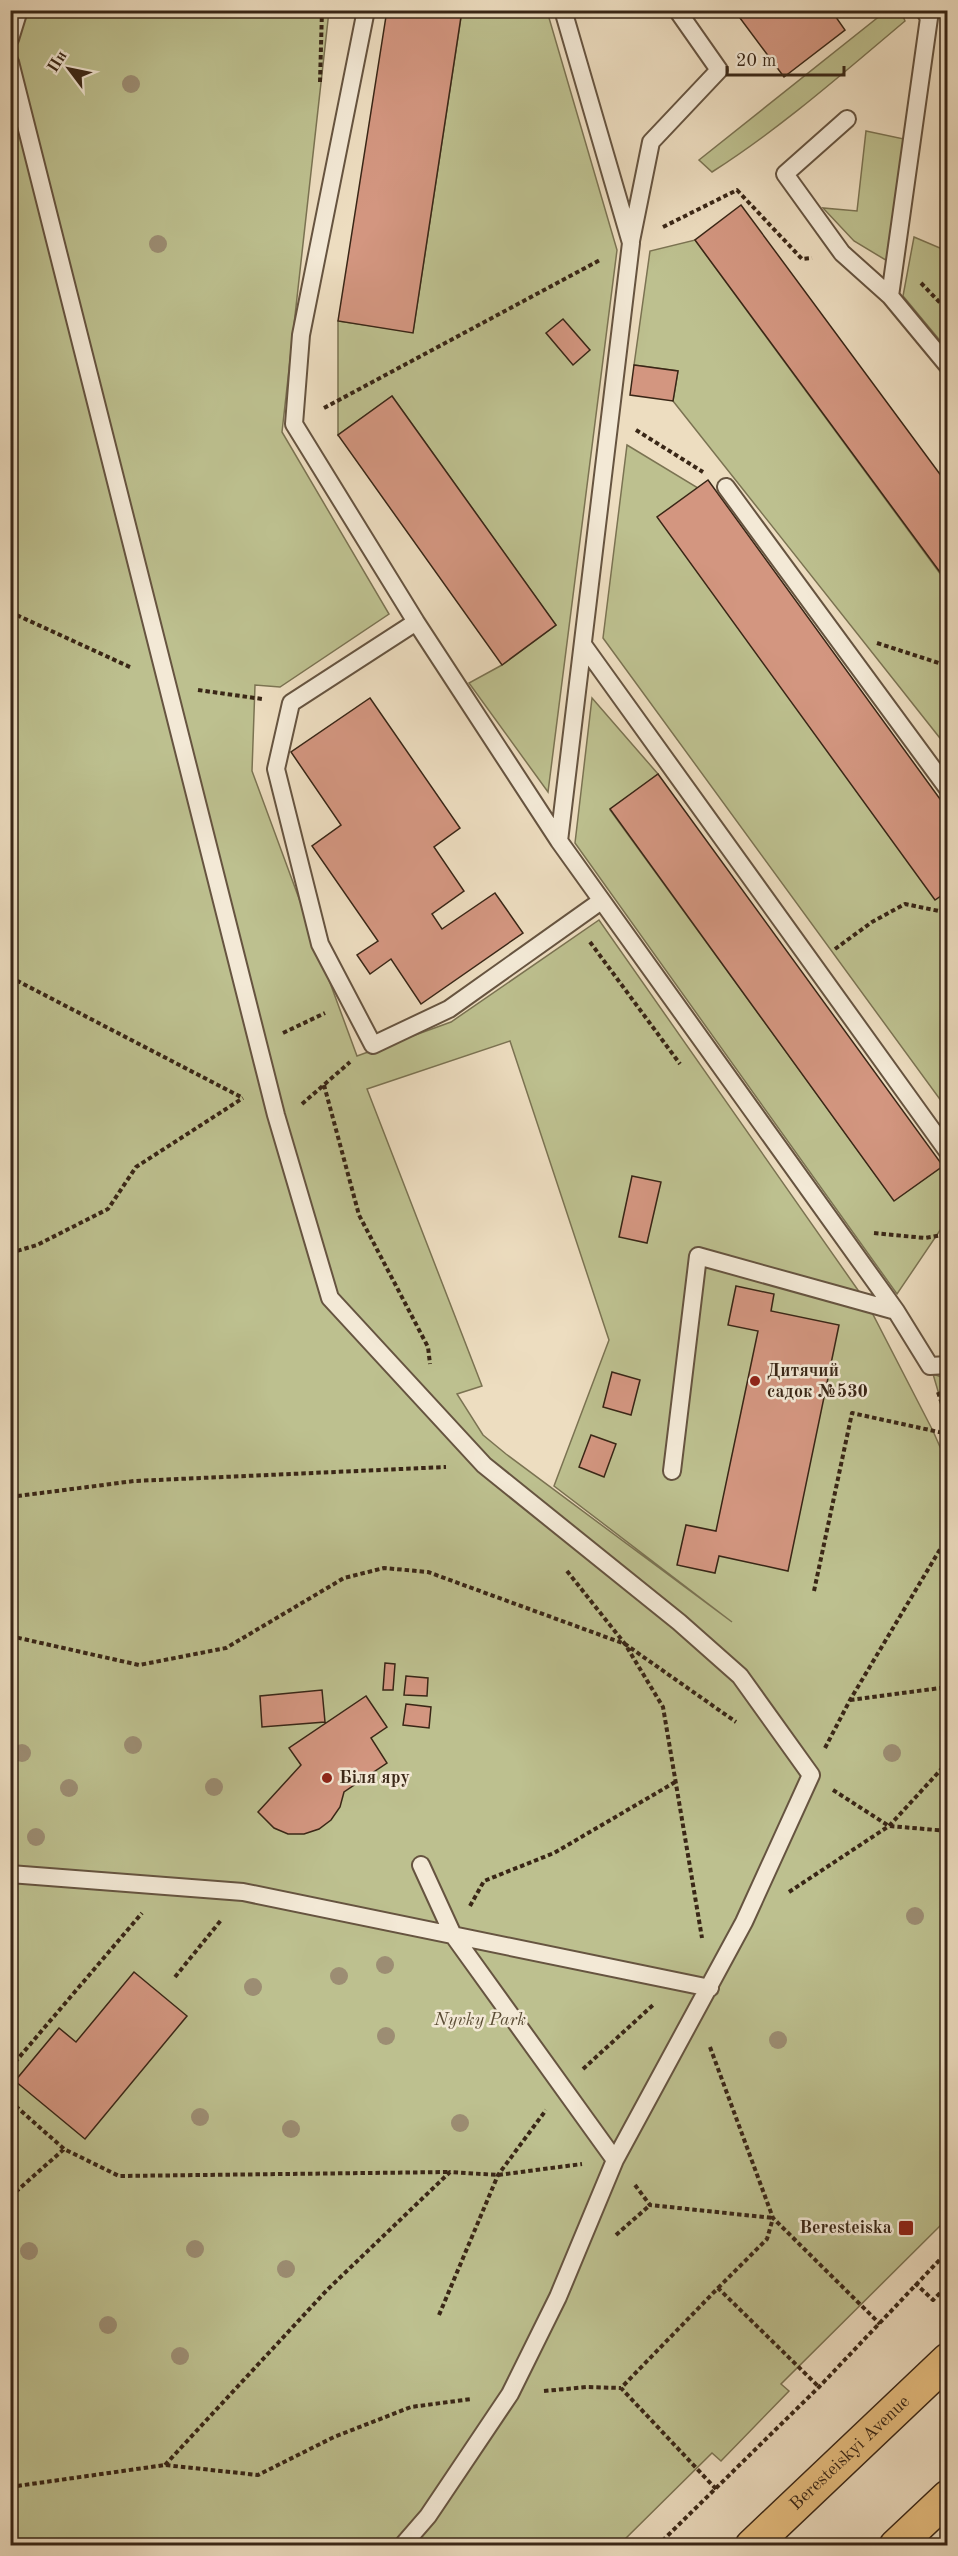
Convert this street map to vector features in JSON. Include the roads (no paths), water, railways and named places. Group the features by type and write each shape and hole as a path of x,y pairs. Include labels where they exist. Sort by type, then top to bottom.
{"main road":[{"name":"Beresteiskyi Avenue","path":"752,2546 948,2360"},
{"path":"896,2546 948,2497"}],"lane":[{"path":"10,39 20,10"},
{"path":"366,10 301,335 294,424 416,622 559,841 896,1311 930,1366 948,1365"},
{"path":"563,10 631,243"},
{"path":"559,841 631,243 651,142 719,70 677,10"},
{"path":"890,296 929,18 924,10"},
{"path":"10,62 276,1115 330,1299 484,1465 679,1622 740,1676 811,1775 744,1922 615,2160 558,2297 510,2394 428,2516 402,2546"},
{"path":"847,119 785,174 842,253 890,296 948,366"},
{"path":"726,487 948,789"},
{"path":"416,622 291,703 276,769 321,944 372,1045 449,1009 601,901"},
{"path":"584,646 948,1152"},
{"path":"672,1471 698,1256 896,1311"},
{"path":"421,1865 453,1935 615,2160"},
{"path":"10,1874 243,1892 710,1988"}],"place":[{"name":"Дитячий садок №530","path":"755,1381"},
{"name":"Біля яру","path":"327,1778"},
{"name":"Beresteiska","path":"906,2228"}],"park label":[{"name":"Nyvky Park","path":"480,2020"}]}
